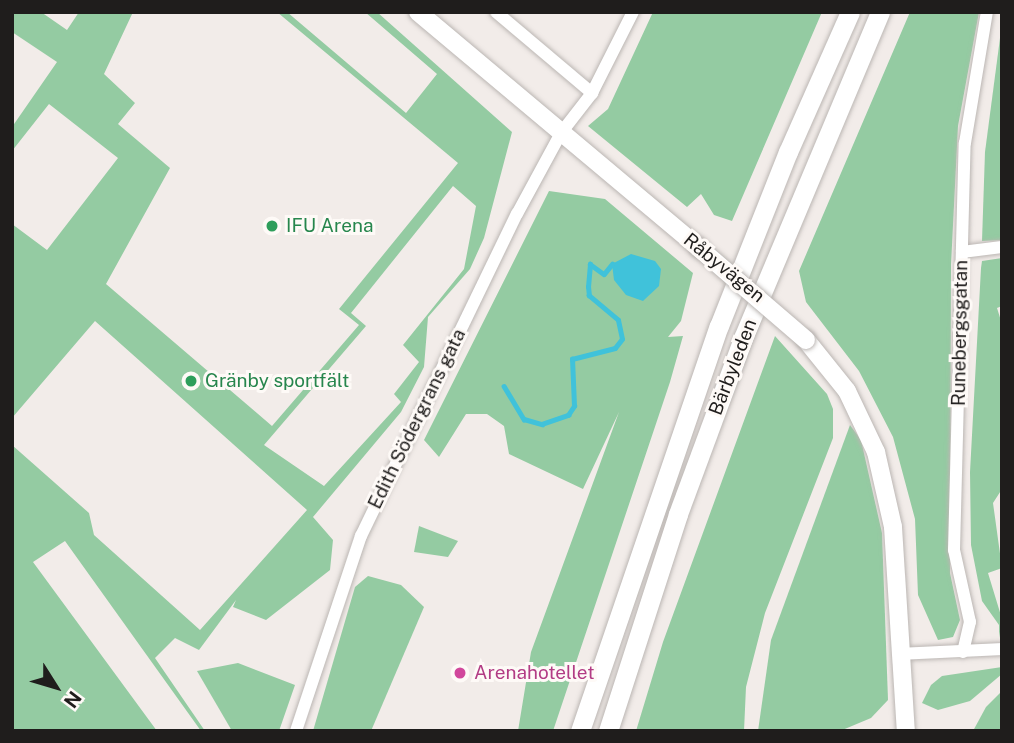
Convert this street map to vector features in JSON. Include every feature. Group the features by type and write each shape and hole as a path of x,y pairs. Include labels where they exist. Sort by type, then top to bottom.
{"main road":[{"name":"Råbyvägen","path":"418,12 566,127 699,248 806,340 847,391 876,452 893,527 906,731"},
{"name":"Bärbyleden","path":"580,731 719,326 788,152 850,12"},
{"name":"Bärbyleden","path":"608,731 678,514 743,338 880,12"}],"street":[{"path":"496,12 592,93"},
{"name":"Runebergsgatan","path":"963,652 970,622 954,550 965,143 987,12"},
{"name":"Edith Södergrans gata","path":"296,731 360,536 566,127 592,93 630,13"},
{"path":"962,252 1002,247"},
{"path":"899,654 1002,649"}],"green space":[{"name":"Gränby sportfält","path":"12,12 41,12 67,30 79,12 133,12 104,74 135,103 118,124 170,168 106,284 272,426 359,325 339,309 458,163 277,12 287,12 406,113 437,74 365,12 377,12 512,132 484,238 470,269 428,317 424,367 401,412 313,517 333,540 330,570 266,620 233,607 236,600 199,650 175,638 155,658 205,731 201,731 65,541 33,562 157,731 12,731 12,445 89,513 94,535 200,630 307,510 95,321 12,418 12,224 47,250 118,158 49,104 12,151 12,127 57,62 12,32","holes":["453,186 476,206 464,269 403,345 419,362 394,394 401,402 324,486 264,445 366,326 351,313"]},
{"path":"653,12 822,12 732,221 714,215 701,194 687,207 588,126 608,109"},
{"path":"910,12 979,12 958,126 951,265 950,573 960,620 953,637 938,640 918,595 915,519 893,437 859,371 806,302 799,271"},
{"path":"1002,23 1002,240 982,241 985,152"},
{"path":"549,191 605,199 693,273 681,321 668,337 683,336 670,382 553,731 518,731 531,652 619,412 583,489 509,454 504,426 487,414 466,414 439,457 424,440"},
{"path":"1002,258 1002,306 997,308 1002,324 1002,489 993,503 1002,568 988,573 1002,619 999,638 999,625 982,601 971,545 970,472 982,261"},
{"path":"775,336 827,394 833,409 833,438 765,613 746,687 744,731 636,731 663,642"},
{"path":"850,425 861,440 882,533 888,700 871,718 840,731 758,731 771,640"},
{"path":"419,526 458,541 448,557 414,552"},
{"path":"368,576 401,585 424,607 371,731 313,731 355,587"},
{"path":"238,663 295,685 279,731 232,731 197,671"},
{"path":"1002,667 1002,674 970,701 938,710 922,703 931,685 942,676"},
{"path":"1002,691 1002,731 973,731 986,707"}],"water":[{"path":"631,254 655,261 661,269 659,286 643,301 626,295 614,280 612,264"}],"waterway":[{"path":"504,386 524,419 542,424 568,415 574,406 572,359 615,348 622,339 618,320 589,296 590,264 604,274 612,264"}],"place":[{"name":"IFU Arena","path":"272,226"},
{"name":"Gränby sportfält","path":"191,381"},
{"name":"Arenahotellet","path":"460,673"}]}
